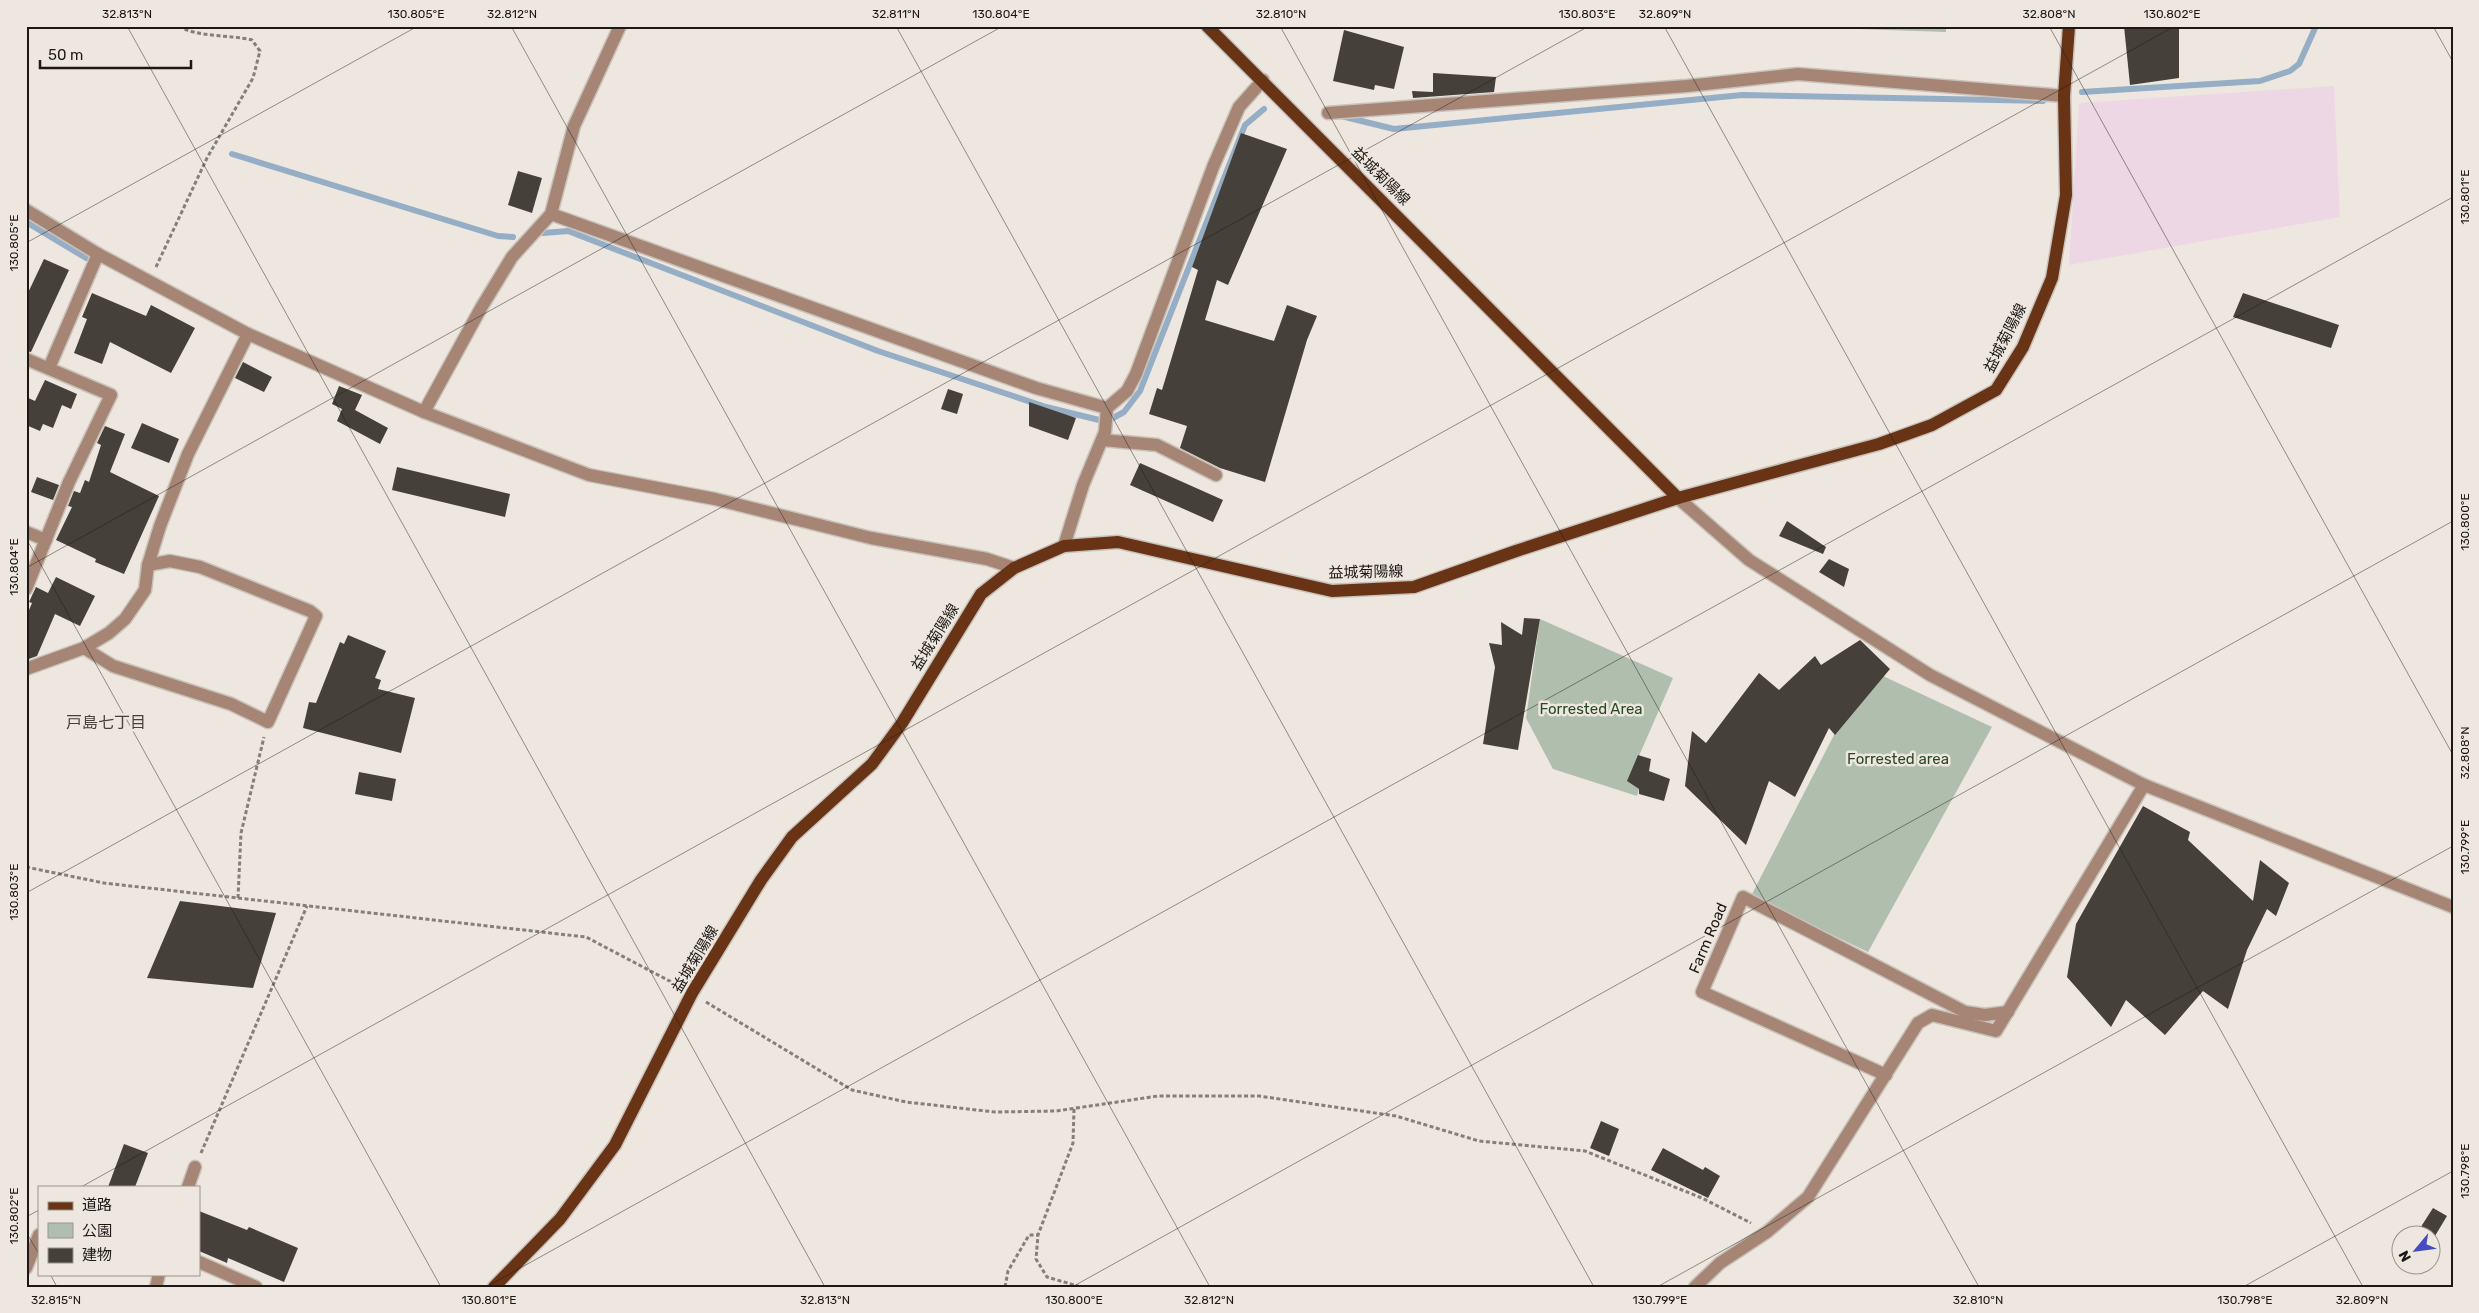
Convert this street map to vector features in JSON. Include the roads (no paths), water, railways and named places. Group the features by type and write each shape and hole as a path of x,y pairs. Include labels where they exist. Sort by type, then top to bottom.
{"main road":[{"name":"益城菊陽線","path":"1207,26 1678,498"},
{"name":"益城菊陽線","path":"494,1287 560,1219 615,1144 692,993 761,880 792,837 872,764 902,723 982,594 1014,568 1064,546 1118,542 1332,591 1414,587 1516,550 1678,498 1879,444 1932,425 1996,390 2023,346 2052,278 2066,195 2064,96 2069,26"}],"street":[{"path":"424,412 481,308 512,257 551,214 574,126 620,26"},
{"path":"1328,113 1687,86 1798,74 2064,96"},
{"path":"1064,546 1083,485 1105,432 1107,408 1128,390 1136,374 1213,167 1239,107 1263,80"},
{"path":"26,210 98,254 248,334 424,412 589,475 715,499 871,538 986,559 1014,568"},
{"path":"551,214 1036,388 1107,408"},
{"path":"49,368 98,254"},
{"path":"26,669 84,648 109,633 124,619 145,590 148,565 160,526 188,454 248,334"},
{"path":"26,358 111,395 69,482 26,589"},
{"path":"1102,440 1157,446 1216,475"},
{"path":"1678,498 1749,560 1930,675 2144,785 2453,907"},
{"path":"26,532 46,540"},
{"path":"84,648 113,666 231,704 268,722 316,616 310,611 200,568 170,561 148,565"},
{"path":"1695,1287 1720,1263 1767,1232 1808,1197 1918,1023 1932,1014 1996,1031 2144,785"},
{"name":"Farm Road","path":"1886,1076 1702,992 1743,897 1965,1012 1985,1016 2008,1012"},
{"path":"188,1186 195,1167"},
{"path":"26,1268 38,1238"},
{"path":"200,1262 256,1287"}],"waterway":[{"path":"2082,92 2260,81 2290,71 2299,64 2316,26"},
{"path":"1341,116 1394,129 1742,95 2043,101"},
{"path":"1113,418 1124,412 1140,391 1245,125 1264,109"},
{"path":"232,154 498,236 513,237"},
{"path":"26,222 86,258"},
{"path":"543,233 568,231 878,351 1046,407 1099,420"}],"district":[{"name":"戸島七丁目","path":"106,722"}],"park label":[{"name":"Forrested Area","path":"1591,709"},
{"name":"Forrested area","path":"1898,759"}]}
